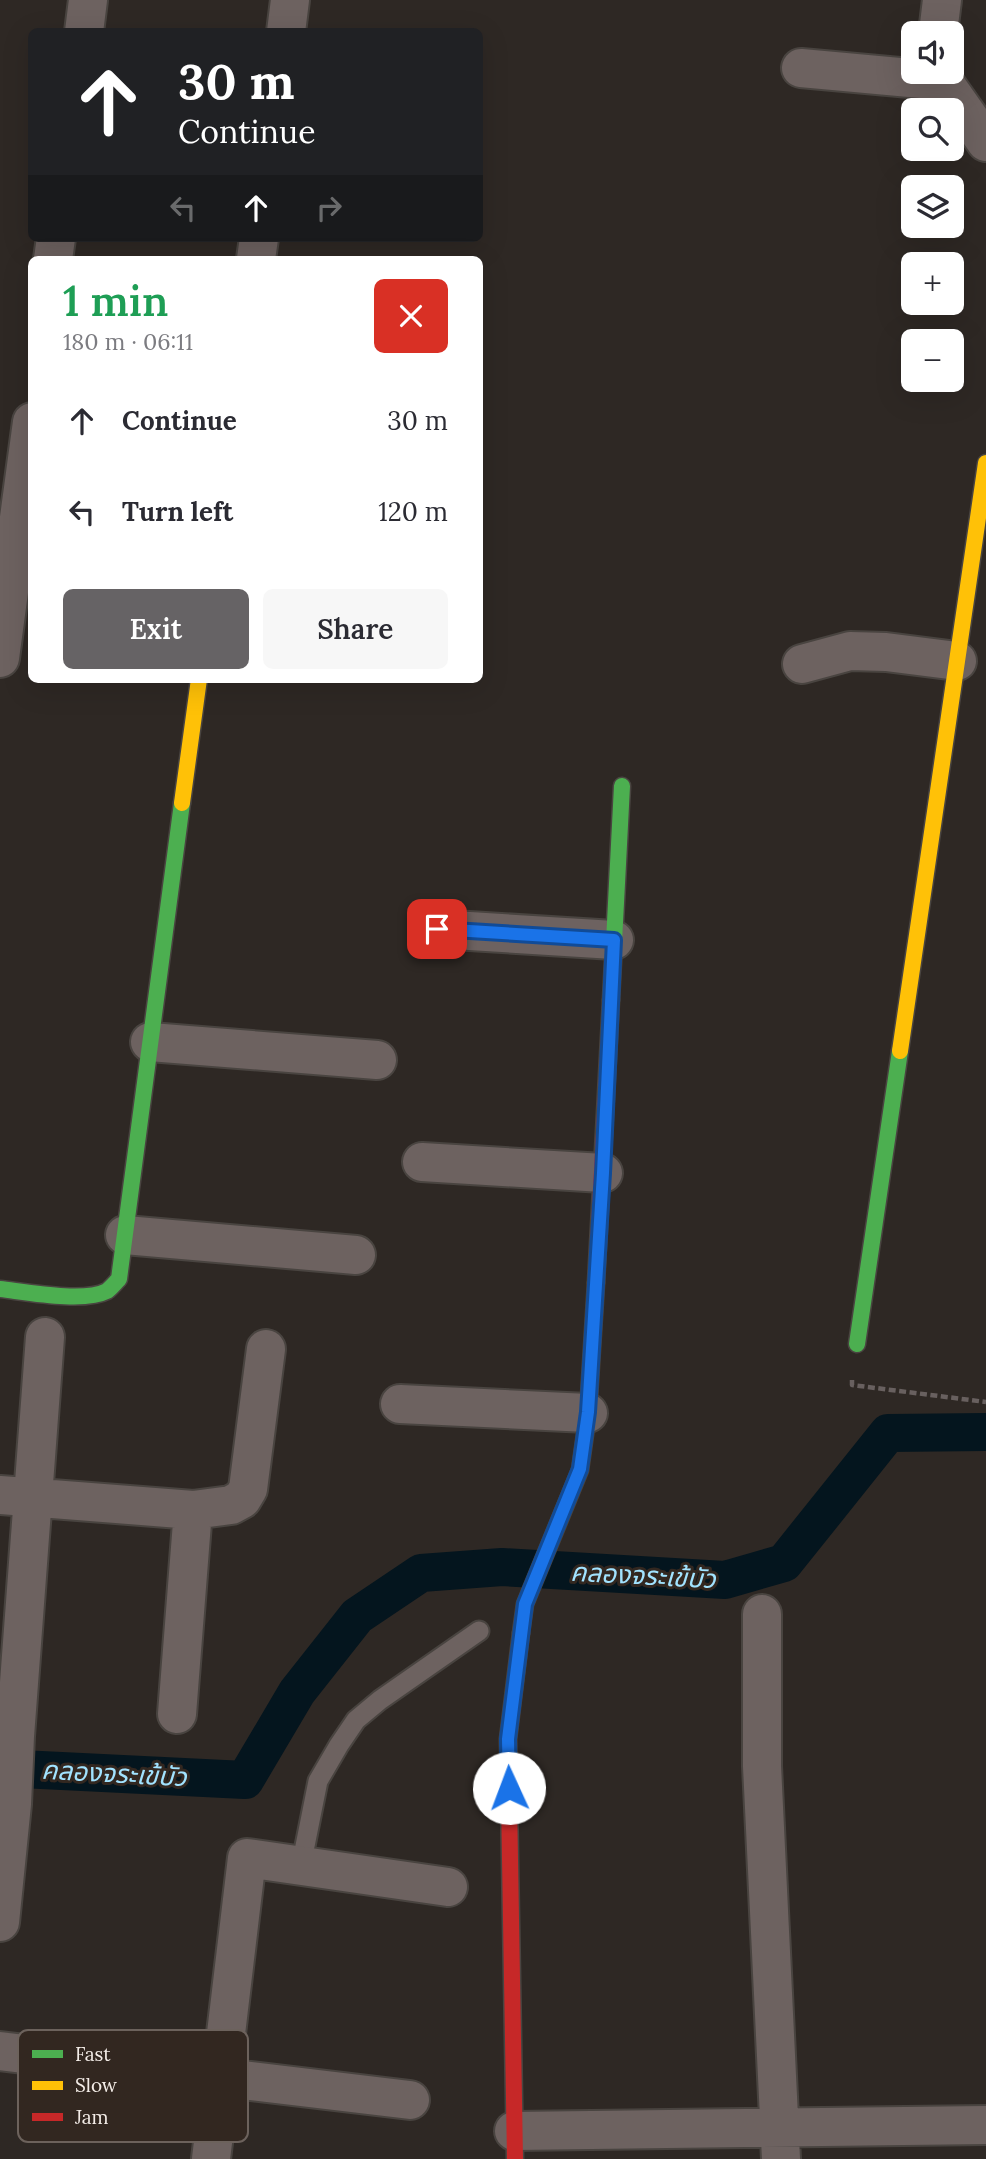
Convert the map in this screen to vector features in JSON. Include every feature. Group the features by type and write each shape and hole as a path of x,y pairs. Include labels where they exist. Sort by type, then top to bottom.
{"street":[{"path":"84,28 88,0"},
{"path":"286,28 290,0"},
{"path":"939,21 942,0"},
{"path":"801,68 901,74"},
{"path":"947,84 986,142"},
{"path":"0,658 28,452"},
{"path":"857,1344 986,463"},
{"path":"802,664 850,651 886,652 957,662"},
{"path":"0,1289 94,1295 106,1290 119,1279 198,683"},
{"path":"622,786 588,1412 580,1469 525,1604 508,1739 515,2145 781,2143 986,2125"},
{"path":"437,929 614,940"},
{"path":"150,1042 377,1060"},
{"path":"422,1162 603,1173"},
{"path":"125,1235 356,1255"},
{"path":"0,1922 12,1804 15,1736 16,1497 45,1337"},
{"path":"16,1497 193,1510 231,1505 242,1499 248,1489 267,1349"},
{"path":"400,1404 588,1412"},
{"path":"177,1714 193,1510"},
{"path":"762,1614 762,1766 781,2143"},
{"path":"226,2030 247,1858 448,1887"},
{"path":"0,2051 18,2053"},
{"path":"248,2081 410,2101"}],"lane":[{"path":"301,1866 318,1781 356,1720 478,1631"}],"path":[{"path":"857,1344 852,1385 986,1402"}],"waterway":[{"name":"คลองจระเข้บัว","path":"0,1768 245,1780 297,1692 357,1616 421,1573 502,1567 725,1580 784,1563 888,1433 986,1432"}],"traffic: fast":[{"path":"611,1000 622,786"},
{"path":"0,1289 55,1296 84,1296 107,1291 119,1279 182,803"},
{"path":"857,1344 900,1051"},
{"path":"521,1633 525,1604 580,1470 588,1413 596,1283"}],"traffic: slow":[{"path":"900,1051 986,463"},
{"path":"182,803 198,683"}],"traffic: jam":[{"path":"596,1283 611,1000"},
{"path":"515,2159 508,1739 521,1633"}],"route":[{"path":"437,929 614,940 588,1412 580,1469 525,1604 508,1739 509,1788"}]}
